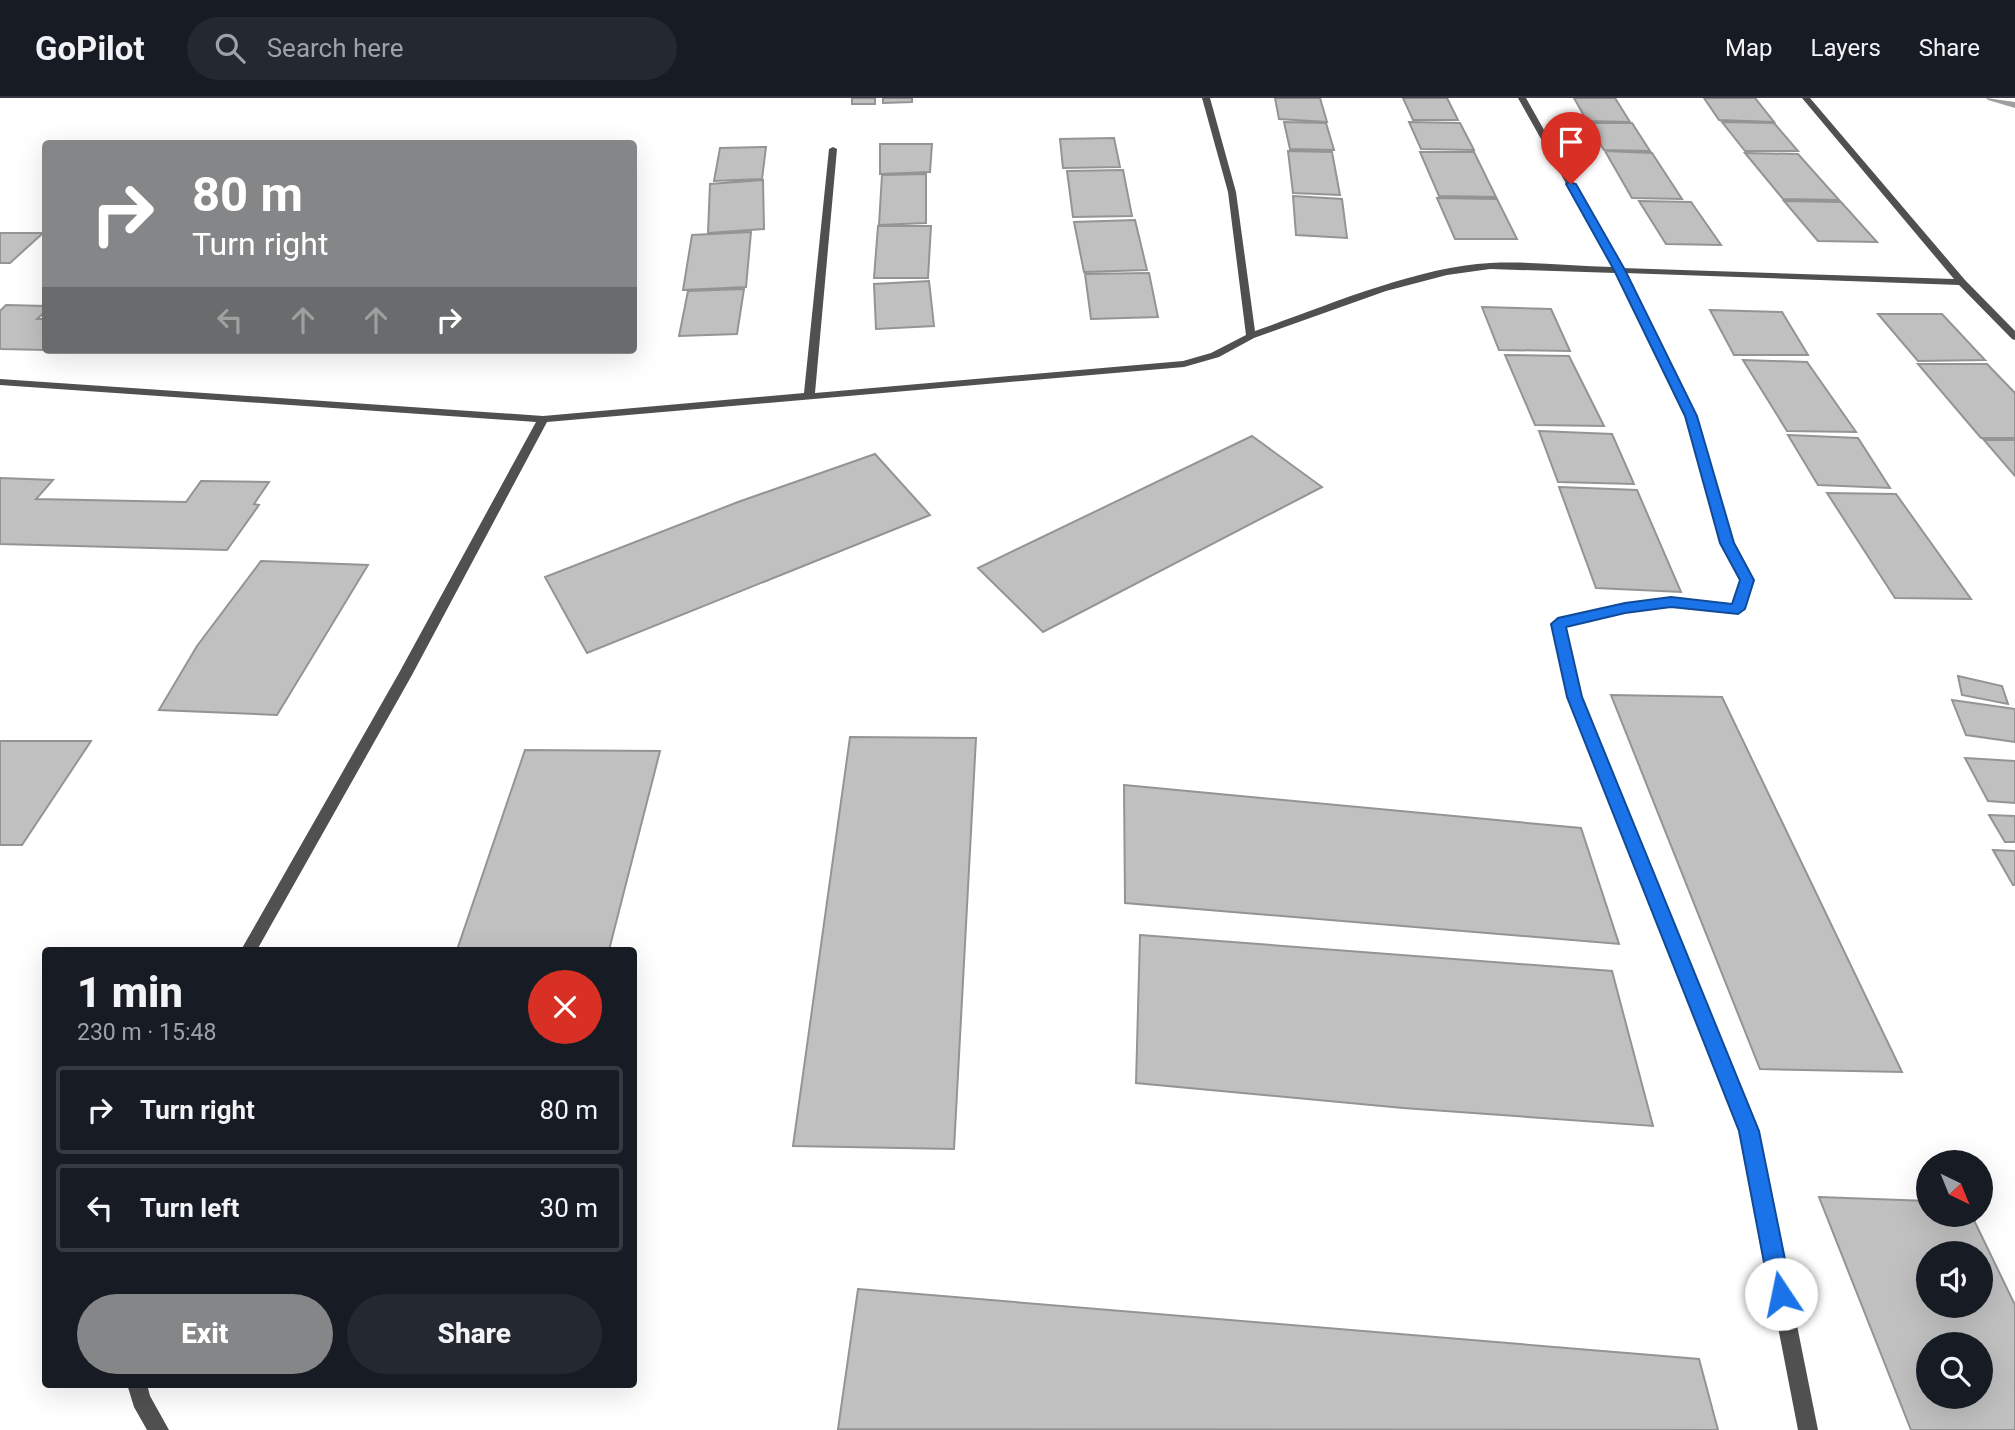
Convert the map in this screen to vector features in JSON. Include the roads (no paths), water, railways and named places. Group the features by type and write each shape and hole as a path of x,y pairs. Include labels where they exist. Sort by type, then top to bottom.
{"street":[{"path":"1206,98 1231,192 1251,336"},
{"path":"1522,98 1619,270 1691,416 1727,543 1747,580 1738,609 1671,602 1625,608 1558,624 1574,697 1749,1131 1808,1430"},
{"path":"1806,98 1962,282 2015,337"},
{"path":"809,397 833,149"},
{"path":"0,382 543,419 1184,364 1215,355 1251,336 1383,289 1447,272 1490,266 1962,282"},
{"path":"251,947 405,675 543,419"},
{"path":"138,1388 141,1400 159,1430"}],"waterway":[{"path":"1991,98 2015,105"}]}
